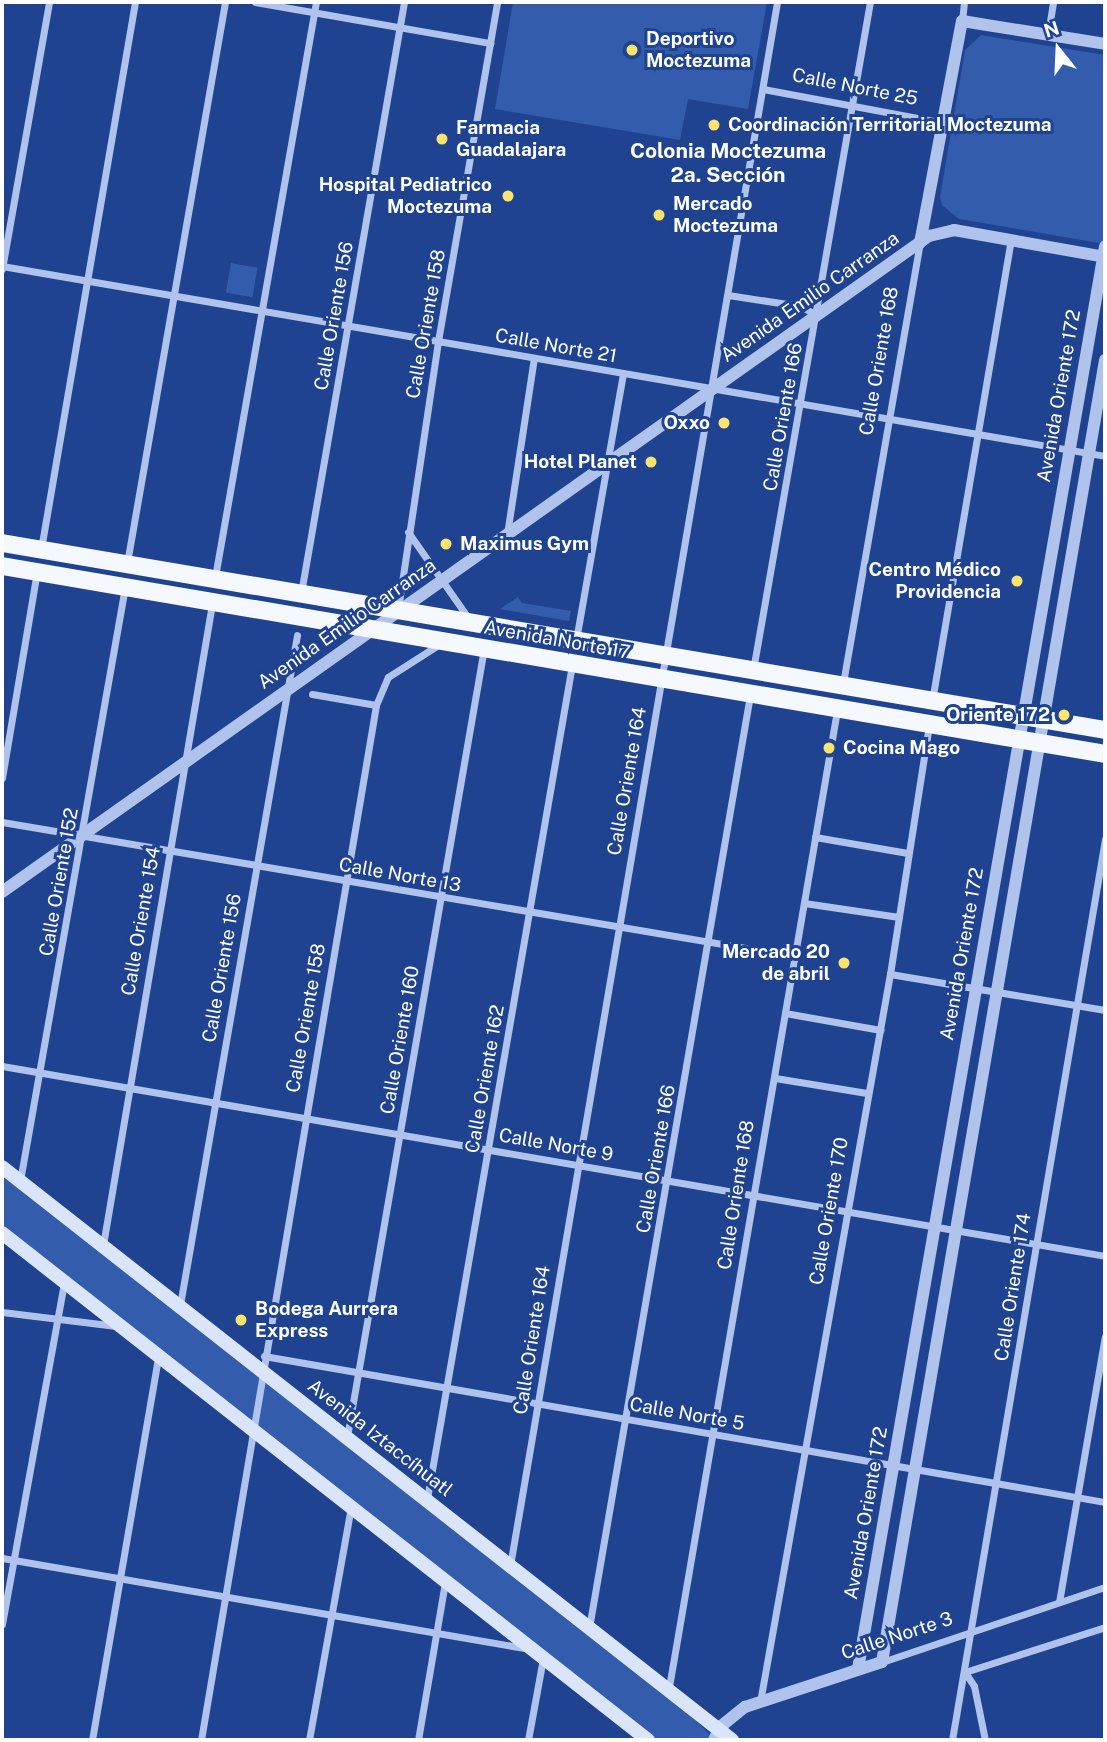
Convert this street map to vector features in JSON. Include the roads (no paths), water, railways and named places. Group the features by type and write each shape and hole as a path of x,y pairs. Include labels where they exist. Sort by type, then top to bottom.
{"main road":[{"name":"Avenida Norte 17","path":"2,543 1105,730"},
{"name":"Avenida Norte 17","path":"2,566 1105,754"},
{"name":"Avenida Iztaccíhuatl","path":"2,1167 180,1306 263,1362 347,1437 589,1629 669,1687 717,1734 732,1740"},
{"path":"2,1233 537,1653 640,1738"}],"street":[{"path":"2,267 49,2"},
{"path":"41,549 135,2"},
{"path":"126,564 176,296 225,2"},
{"path":"255,2 490,43"},
{"path":"215,579 316,2"},
{"name":"Calle Oriente 156","path":"301,594 404,2"},
{"name":"Calle Oriente 158","path":"397,610 438,341 498,2"},
{"name":"Calle Oriente 164","path":"510,1566 777,2"},
{"name":"Calle Oriente 166","path":"753,671 870,2"},
{"name":"Calle Oriente 168","path":"843,686 940,122 964,2"},
{"path":"1048,34 1053,2"},
{"path":"962,21 1105,44"},
{"name":"Calle Norte 25","path":"763,89 940,122"},
{"path":"920,243 954,230 1105,253"},
{"path":"932,701 1012,240"},
{"name":"Avenida Emilio Carranza","path":"2,892 397,610 920,243"},
{"name":"Avenida Oriente 172","path":"858,1669 1105,253"},
{"name":"Calle Norte 21","path":"2,267 1105,456"},
{"path":"728,295 800,306 817,315"},
{"path":"506,535 534,358"},
{"name":"Avenida Oriente 172","path":"882,1662 1105,360"},
{"path":"576,641 611,461 623,373"},
{"path":"407,531 472,623"},
{"path":"2,778 37,572"},
{"name":"Calle Oriente 152","path":"20,1182 84,835 125,587"},
{"name":"Calle Oriente 154","path":"103,1245 213,602"},
{"name":"Calle Oriente 156","path":"180,1306 297,635"},
{"name":"Calle Oriente 158","path":"201,1740 376,705 388,677 443,641"},
{"name":"Calle Oriente 160","path":"347,1437 484,648"},
{"name":"Calle Oriente 162","path":"427,1499 573,664"},
{"path":"312,694 376,705"},
{"name":"Calle Oriente 166","path":"589,1629 750,694"},
{"name":"Calle Oriente 168","path":"669,1687 715,1435 793,956 838,709"},
{"name":"Calle Oriente 170","path":"760,1702 802,1449 890,974 929,726"},
{"name":"Calle Norte 13","path":"2,821 529,914 618,926 793,956"},
{"path":"814,837 908,853"},
{"name":"Calle Oriente 174","path":"952,1740 999,1485 1035,1245 1105,839"},
{"path":"804,903 899,917"},
{"path":"890,974 1105,1010"},
{"path":"785,1013 880,1030"},
{"name":"Calle Norte 9","path":"2,1066 1105,1256"},
{"path":"775,1078 867,1093"},
{"path":"2,1624 64,1282"},
{"path":"2,1312 121,1327"},
{"path":"1059,1602 1105,1337"},
{"path":"92,1740 158,1357"},
{"name":"Calle Norte 5","path":"263,1362 359,1374 1105,1502"},
{"path":"309,1740 351,1507"},
{"path":"2,1558 224,1595 537,1653 528,1740"},
{"path":"418,1740 445,1582"},
{"name":"Calle Norte 3","path":"717,1734 733,1713 760,1702 1105,1587"},
{"path":"985,1740 974,1686 965,1672 1105,1627"}],"place":[{"name":"Deportivo Moctezuma","path":"632,50"},
{"name":"Coordinación Territorial Moctezuma","path":"714,125"},
{"name":"Farmacia Guadalajara","path":"442,139"},
{"name":"Hospital Pediatrico Moctezuma","path":"508,196"},
{"name":"Mercado Moctezuma","path":"659,215"},
{"name":"Oxxo","path":"724,423"},
{"name":"Hotel Planet","path":"651,462"},
{"name":"Maximus Gym","path":"446,544"},
{"name":"Centro Médico Providencia","path":"1017,581"},
{"name":"Oriente 172","path":"1064,715"},
{"name":"Cocina Mago","path":"829,748"},
{"name":"Mercado 20 de abril","path":"844,963"},
{"name":"Bodega Aurrera Express","path":"241,1320"}],"district":[{"name":"Colonia Moctezuma 2a. Sección","path":"728,163"}]}
